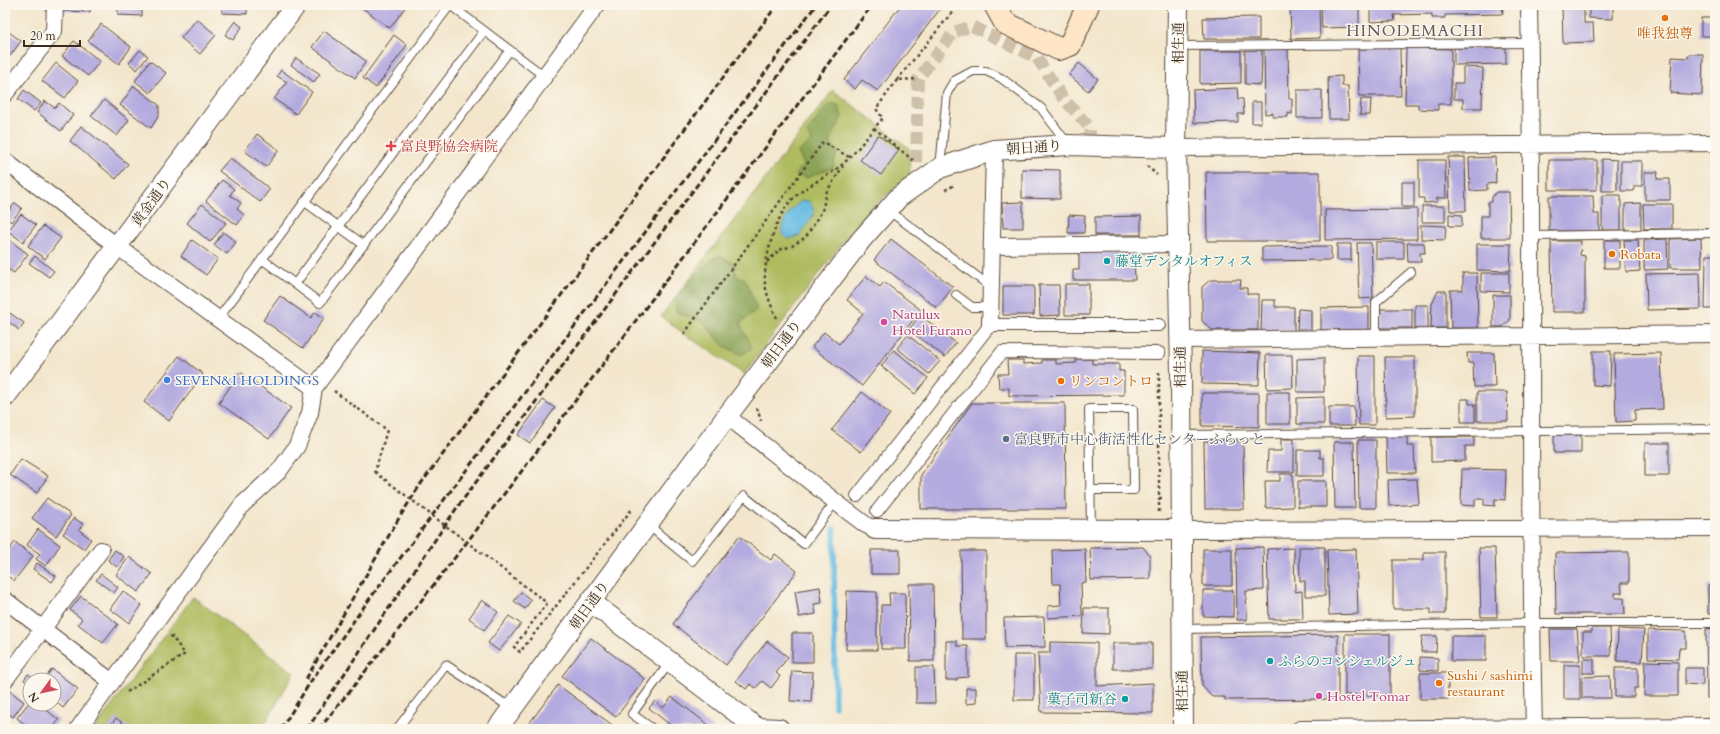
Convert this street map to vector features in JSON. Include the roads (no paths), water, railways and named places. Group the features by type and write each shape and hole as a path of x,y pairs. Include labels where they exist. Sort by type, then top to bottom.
{"main road":[{"path":"995,5 1005,23 1058,48 1070,45 1088,5"}],"street":[{"path":"5,94 54,31 55,5"},
{"name":"黄金通り","path":"5,397 118,247 296,5"},
{"path":"78,729 242,505 279,471 297,446 310,413 314,388 597,5"},
{"name":"相生通","path":"1178,5 1176,148 1180,340 1183,729"},
{"path":"1530,5 1532,236 1530,529 1534,728"},
{"path":"1176,148 1715,143"},
{"name":"朝日通り","path":"497,729 787,336 861,240 900,197 940,168 994,150 1068,145 1176,148"},
{"path":"856,496 990,325 994,150"},
{"path":"5,161 118,247 314,388"},
{"path":"992,246 1178,244"},
{"path":"990,325 1159,325"},
{"path":"1180,340 1715,334"},
{"path":"727,416 866,525 876,520 1002,352 1159,353"},
{"path":"876,520 1091,530 1715,528"},
{"path":"5,680 101,550"},
{"path":"5,600 112,682"},
{"path":"591,602 757,728 779,729"},
{"path":"1300,729 1715,726"}],"lane":[{"path":"218,319 450,6 544,76"},
{"path":"295,284 484,31"},
{"path":"1178,46 1530,43"},
{"path":"262,259 320,303 510,50"},
{"path":"940,168 947,93 954,81 973,70 986,71 1001,78 1041,108 1068,145"},
{"path":"305,202 364,245"},
{"path":"888,210 991,287"},
{"path":"1532,236 1715,233"},
{"path":"1376,338 1376,302 1411,272"},
{"path":"956,295 972,308 991,307"},
{"path":"1090,490 1134,490 1132,409 1089,409 1090,490 1091,530"},
{"path":"1181,435 1715,429"},
{"path":"647,525 692,561 744,496 804,544 835,502"},
{"path":"1182,629 1532,623 1715,623"},
{"path":"653,729 632,714 670,662"},
{"path":"397,729 446,665 512,709"}],"water":[{"path":"802,201 809,201 814,210 813,216 799,236 789,239 782,234 783,224 791,210"}],"waterway":[{"path":"834,529 835,706"}],"tunnel":[{"path":"916,162 918,79 954,32 972,26 1037,58 1063,98 1090,128 1090,145"}],"railway":[{"path":"306,679 399,518 420,485 777,5"},
{"path":"281,729 311,681 368,601 816,5"},
{"path":"307,729 456,509 831,5"},
{"path":"319,729 530,460 872,5"}],"place":[{"name":"唯我独尊","path":"1665,18"},
{"name":"富良野協会病院","path":"391,146"},
{"name":"Robata","path":"1612,254"},
{"name":"藤堂デンタルオフィス","path":"1107,261"},
{"name":"Natulux Hotel Furano","path":"884,322"},
{"name":"SEVEN&I HOLDINGS","path":"167,380"},
{"name":"リンコントロ","path":"1061,381"},
{"name":"富良野市中心街活性化センターふらっと","path":"1006,439"},
{"name":"ふらのコンシェルジュ","path":"1270,661"},
{"name":"Sushi / sashimi restaurant","path":"1439,683"},
{"name":"Hostel Tomar","path":"1319,696"},
{"name":"菓子司新谷","path":"1125,699"}],"district":[{"name":"HINODEMACHI","path":"1415,30"}]}
